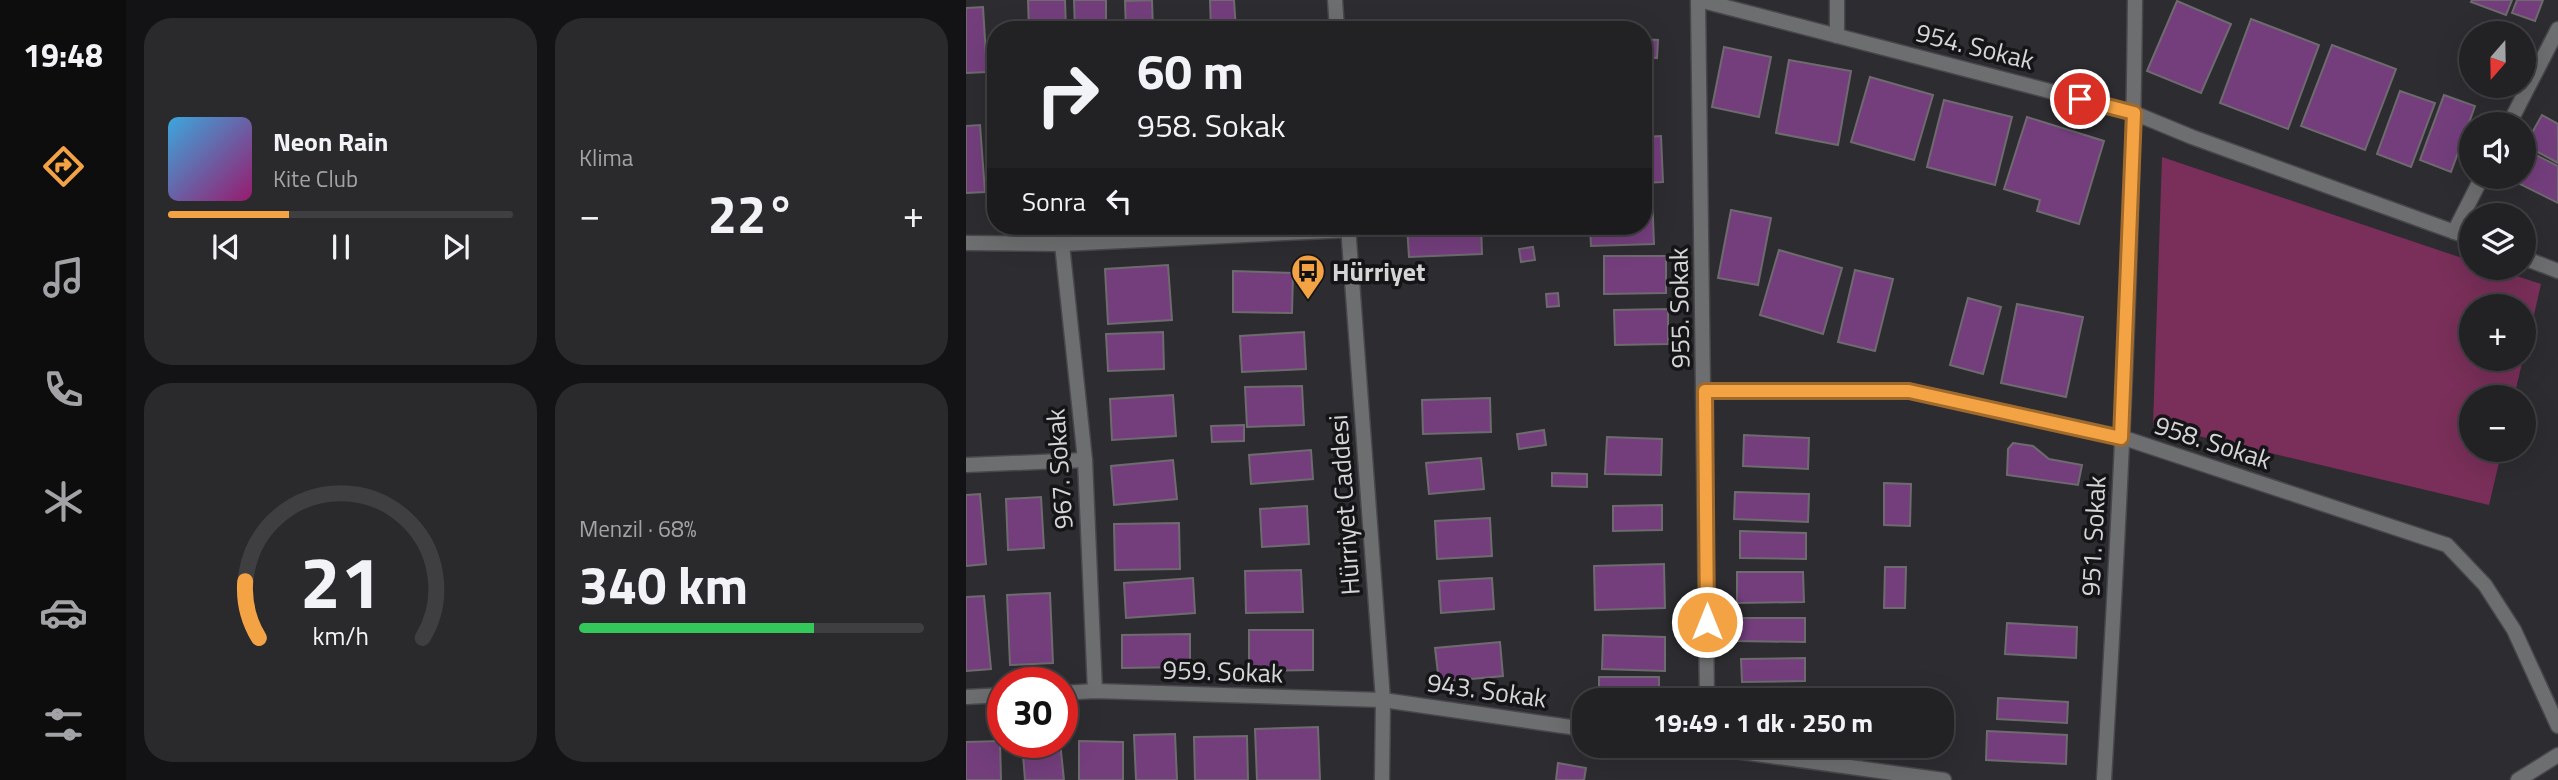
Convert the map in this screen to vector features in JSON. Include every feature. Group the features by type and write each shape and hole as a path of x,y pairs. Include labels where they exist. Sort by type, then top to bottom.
{"street":[{"path":"1335,0 1336,21"},
{"name":"954. Sokak","path":"1699,0 2134,113 2192,137 2459,234"},
{"name":"955. Sokak","path":"1699,0 1707,688"},
{"path":"1837,0 1837,36"},
{"name":"951. Sokak","path":"2104,780 2134,113 2135,0"},
{"path":"2515,112 2558,29"},
{"path":"2454,232 2476,189"},
{"path":"966,243 1062,244 1223,235"},
{"name":"Hürriyet Caddesi","path":"1350,235 1383,700 1382,780"},
{"name":"967. Sokak","path":"1062,244 1086,460 1095,691"},
{"path":"2536,263 2558,271"},
{"name":"958. Sokak","path":"1705,391 1909,391 2121,438 2447,545 2485,585 2514,630 2558,726"},
{"path":"966,465 1086,460"},
{"name":"959. Sokak","path":"1078,692 1383,700"},
{"path":"966,697 987,696"},
{"name":"943. Sokak","path":"1383,700 1572,727"},
{"path":"2518,780 2558,755"},
{"path":"1789,758 1944,780"}],"shaded area":[{"path":"2162,157 2459,257 2459,280 2529,280 2541,284 2536,306 2536,294 2459,294 2459,371 2520,371 2517,385 2459,385 2459,462 2499,462 2489,505 2153,425"}],"building":[{"path":"1028,0 1065,0 1066,21 1029,21"},
{"path":"1074,0 1106,0 1106,21 1075,21"},
{"path":"1152,0 1153,21 1126,21 1125,1"},
{"path":"1210,0 1234,0 1235,21 1211,21"},
{"path":"2512,0 2506,15 2471,2"},
{"path":"2517,0 2543,0 2535,21 2512,13"},
{"path":"2177,1 2231,24 2201,93 2147,71"},
{"path":"983,7 987,72 966,73 966,8"},
{"path":"2251,19 2319,45 2288,129 2220,103"},
{"path":"1652,40 1658,40 1657,58 1652,57"},
{"path":"2332,45 2396,69 2365,150 2301,126"},
{"path":"1724,47 1771,57 1759,117 1712,107"},
{"path":"1789,60 1851,71 1838,145 1776,133"},
{"path":"1870,77 1933,95 1914,160 1851,142"},
{"path":"2400,91 2435,103 2411,167 2377,154"},
{"path":"2444,95 2475,106 2473,112 2459,112 2459,150 2451,172 2420,160"},
{"path":"1944,100 2012,117 1995,185 1927,167"},
{"path":"2542,115 2558,124 2558,163 2536,151 2536,126"},
{"path":"2027,117 2104,141 2079,224 2037,211 2040,200 2004,189"},
{"path":"980,125 985,192 966,193 966,126"},
{"path":"1652,136 1661,136 1663,182 1652,183"},
{"path":"2536,155 2558,166 2558,203 2530,189 2536,189"},
{"path":"1652,193 1654,244 1591,246 1590,235 1652,235"},
{"path":"1731,210 1771,218 1758,285 1718,278"},
{"path":"1408,235 1481,235 1482,254 1409,257"},
{"path":"1533,247 1535,260 1521,262 1519,249"},
{"path":"1779,250 1842,268 1823,334 1760,315"},
{"path":"1604,256 1666,256 1666,293 1604,294"},
{"path":"1168,265 1172,320 1108,324 1105,269"},
{"path":"1855,270 1893,279 1875,351 1838,342"},
{"path":"1233,271 1293,273 1292,313 1233,312"},
{"path":"1558,293 1559,306 1547,307 1546,294"},
{"path":"1968,298 2001,307 1983,374 1950,365"},
{"path":"2017,304 2083,317 2066,397 2001,383"},
{"path":"1668,309 1668,344 1615,345 1614,310"},
{"path":"1163,332 1164,369 1108,371 1106,334"},
{"path":"1304,332 1306,369 1242,372 1240,336"},
{"path":"1302,386 1304,425 1247,427 1245,387"},
{"path":"1173,395 1176,436 1112,440 1110,399"},
{"path":"1490,398 1491,432 1423,434 1422,400"},
{"path":"1244,425 1244,441 1212,442 1211,426"},
{"path":"1544,430 1546,445 1519,449 1517,434"},
{"path":"1744,435 1809,438 1808,469 1743,466"},
{"path":"1607,437 1662,439 1661,475 1605,474"},
{"path":"2013,443 2033,446 2049,459 2082,465 2078,485 2007,475 2008,449"},
{"path":"1311,450 1313,479 1251,484 1249,455"},
{"path":"1481,458 1484,489 1429,494 1426,463"},
{"path":"1173,460 1177,499 1114,505 1111,466"},
{"path":"1552,473 1587,474 1587,487 1552,486"},
{"path":"1884,483 1911,484 1910,526 1884,525"},
{"path":"1735,492 1809,494 1808,522 1734,519"},
{"path":"980,494 986,564 966,566 966,495"},
{"path":"1041,497 1044,548 1008,550 1006,499"},
{"path":"1662,505 1662,530 1613,531 1613,506"},
{"path":"1307,506 1309,544 1262,547 1260,509"},
{"path":"1490,518 1492,556 1437,559 1435,521"},
{"path":"1179,523 1180,569 1115,570 1114,524"},
{"path":"1740,531 1806,533 1806,559 1740,558"},
{"path":"1664,564 1665,608 1595,610 1594,566"},
{"path":"1885,567 1906,567 1905,608 1884,608"},
{"path":"1301,570 1303,612 1246,613 1245,571"},
{"path":"1737,572 1803,572 1804,602 1737,603"},
{"path":"1193,578 1195,613 1126,618 1124,583"},
{"path":"1492,578 1494,609 1441,613 1439,581"},
{"path":"1050,593 1053,663 1010,665 1007,595"},
{"path":"984,596 991,667 987,669 966,671 966,597"},
{"path":"1737,618 1805,618 1805,642 1737,641"},
{"path":"2007,623 2077,627 2076,658 2005,654"},
{"path":"1249,630 1313,630 1313,670 1249,671"},
{"path":"1190,634 1190,667 1122,668 1122,635"},
{"path":"1603,635 1665,637 1665,671 1602,669"},
{"path":"1500,642 1503,676 1439,682 1435,648"},
{"path":"1805,658 1805,681 1742,682 1741,659"},
{"path":"1599,677 1659,677 1659,688 1599,688"},
{"path":"1998,698 2068,702 2067,723 1997,719"},
{"path":"1318,727 1320,780 1257,780 1255,729"},
{"path":"1987,731 2067,735 2066,764 1986,760"},
{"path":"1175,734 1177,780 1136,780 1134,735"},
{"path":"1247,736 1248,780 1195,780 1194,737"},
{"path":"987,741 987,758 1000,758 1001,780 966,780 966,742"},
{"path":"1079,741 1123,742 1123,780 1079,780"},
{"path":"1023,758 1062,758 1064,780 1025,780"},
{"path":"1558,763 1586,768 1584,780 1556,780"}],"place":[{"name":"Hürriyet","path":"1308,301"}],"route":[{"path":"1707,622 1705,391 1909,391 2121,438 2134,113 2080,99"}]}
